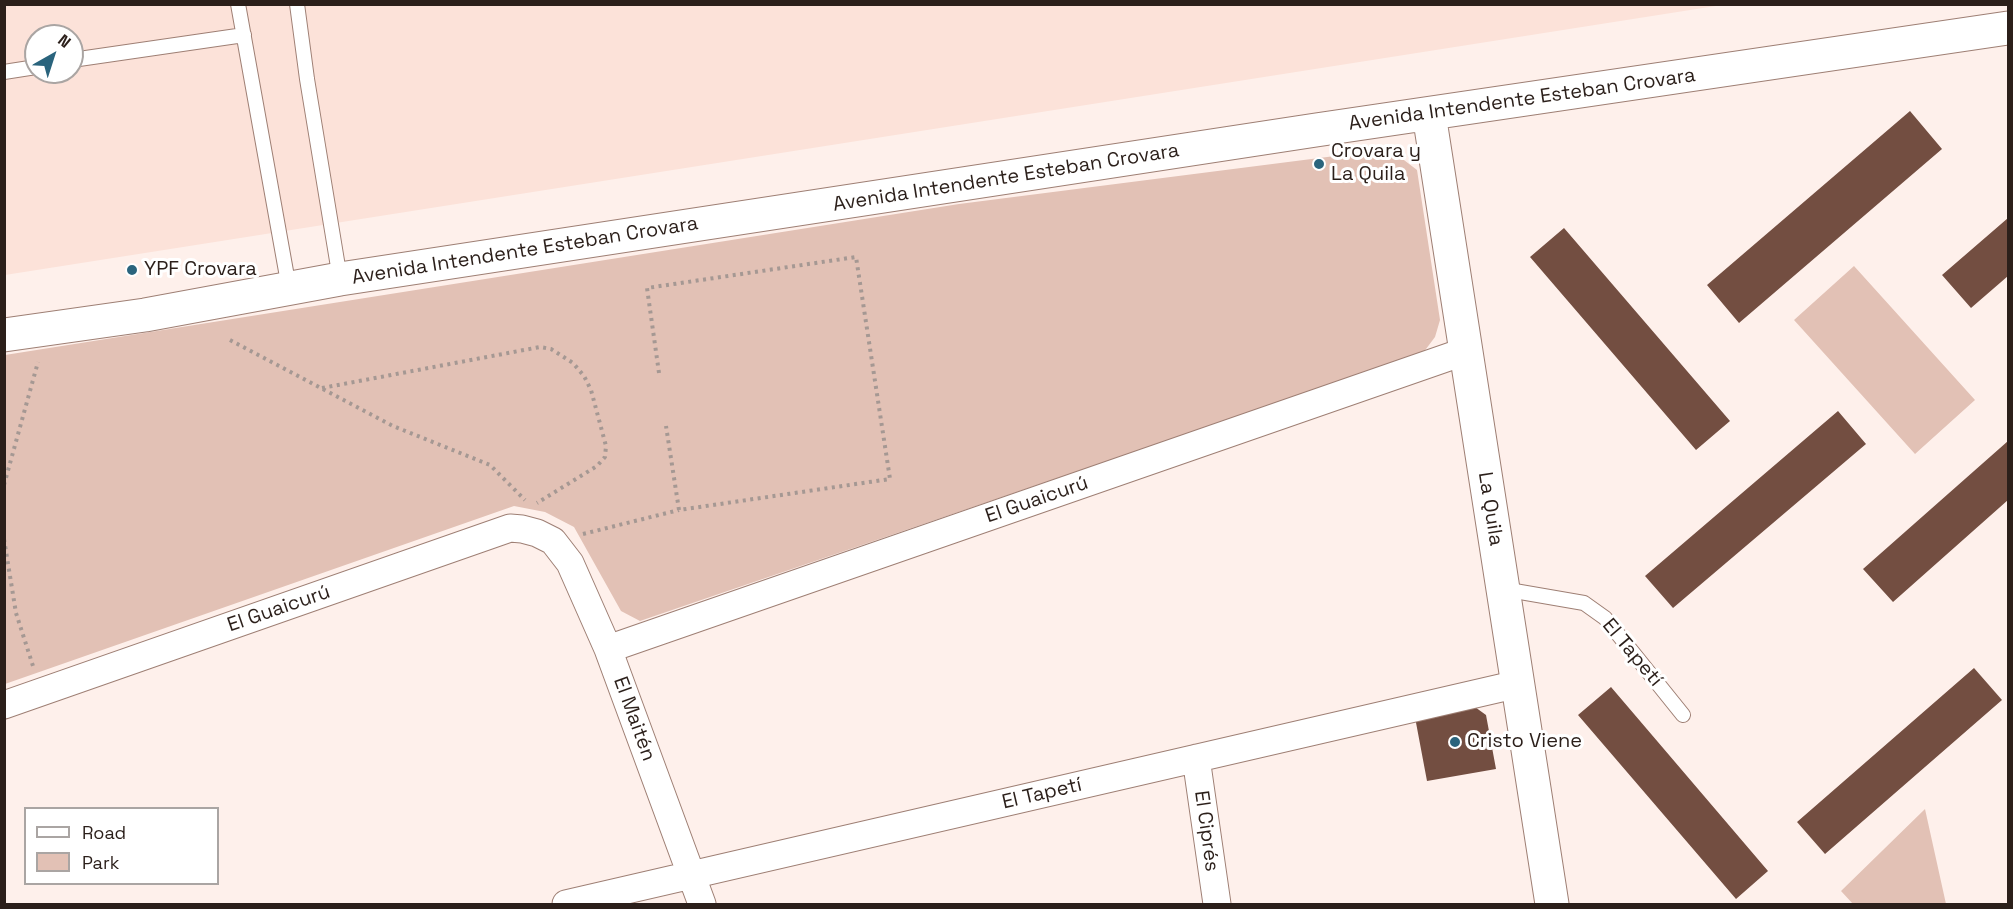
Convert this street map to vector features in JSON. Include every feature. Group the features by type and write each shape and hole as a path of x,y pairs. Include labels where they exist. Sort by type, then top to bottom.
{"main road":[{"name":"Avenida Intendente Esteban Crovara","path":"4,335 145,315 340,279 2008,28"},
{"name":"La Quila","path":"1429,114 1552,904"}],"street":[{"name":"El Guaicurú","path":"608,649 1466,351"},
{"name":"El Guaicurú","path":"4,705 510,528 537,533 553,541"},
{"name":"El Maitén","path":"553,541 570,563 608,649 702,904"},
{"name":"El Tapetí","path":"566,904 691,877 1518,684"},
{"name":"El Ciprés","path":"1196,758 1217,904"}],"lane":[{"path":"238,4 289,288"},
{"path":"297,4 340,279"},
{"path":"84,58 243,34"},
{"path":"4,72 24,69"},
{"name":"El Tapetí","path":"1503,590 1584,603 1605,618 1683,715"}],"path":[{"path":"553,541 679,510 890,478 856,257 646,288 659,373"},
{"path":"4,485 46,329"},
{"path":"230,340 393,426 490,465 528,504 538,503 597,466 605,457 606,446 591,390 584,376 573,363 551,349 540,347 322,388"},
{"path":"666,426 679,510"},
{"path":"4,539 16,613 41,692"}],"shaded area":[{"path":"5,5 1722,5 5,275"}],"green space":[{"path":"1382,150 1400,157 1417,170 1440,320 1435,337 1423,353 640,621 621,611 574,527 545,512 514,506 5,684 5,355 959,204"},
{"path":"1854,266 1975,400 1915,454 1794,320"},
{"path":"1925,809 1946,904 1853,904 1841,891"}],"building":[{"path":"1910,111 1942,149 1739,323 1707,285"},
{"path":"2008,218 2008,276 1971,308 1942,275"},
{"path":"1564,228 1730,421 1696,450 1530,257"},
{"path":"1838,411 1866,444 1673,608 1645,576"},
{"path":"2008,441 2008,500 1893,602 1863,569"},
{"path":"1974,668 2002,700 1825,854 1797,822"},
{"path":"1611,687 1768,871 1736,899 1578,715"},
{"name":"Cristo Viene","path":"1468,702 1486,715 1496,769 1427,781 1414,712"}],"place":[{"name":"Crovara y La Quila","path":"1319,164"},
{"name":"YPF Crovara","path":"132,270"},
{"name":"Cristo Viene","path":"1455,742"}]}
